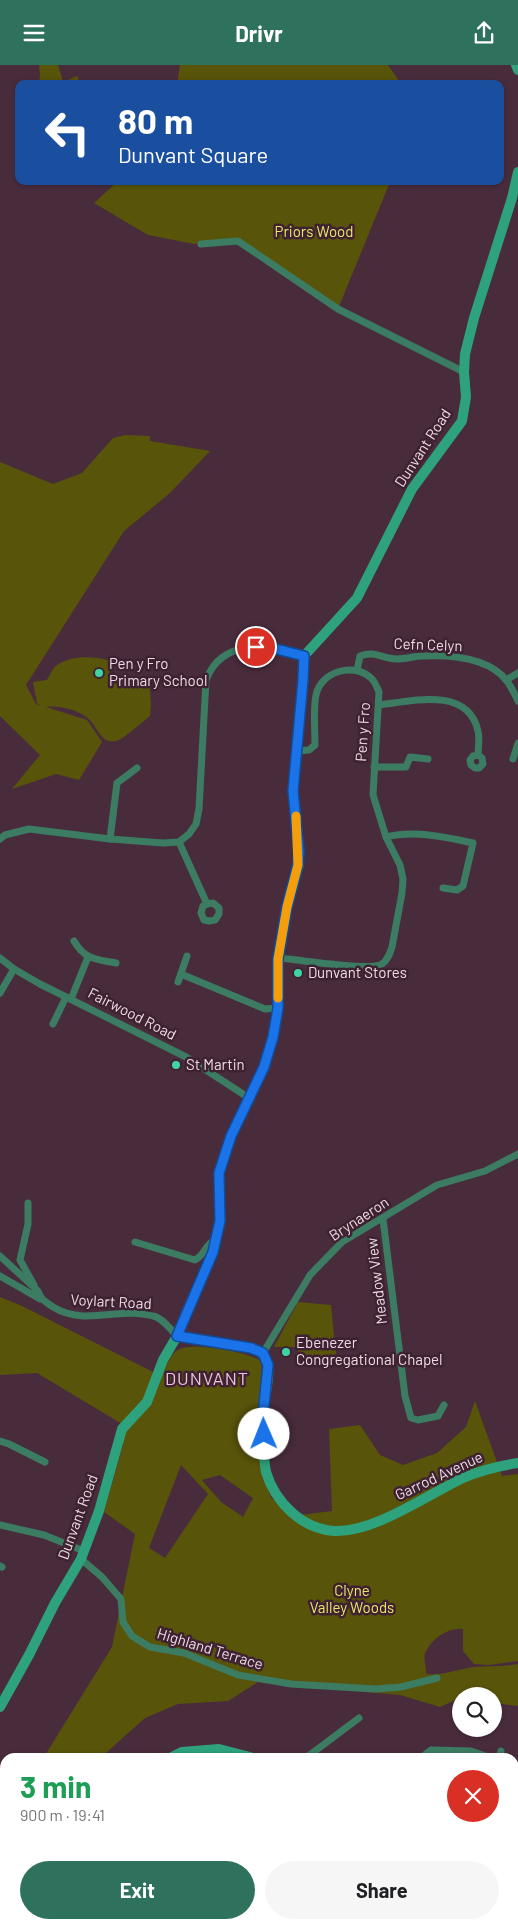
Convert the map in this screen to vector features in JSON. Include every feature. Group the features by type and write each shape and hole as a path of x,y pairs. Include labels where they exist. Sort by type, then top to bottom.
{"street":[{"path":"516,65 518,71"},
{"name":"Dunvant Road","path":"0,1707 82,1555 99,1511 122,1429 146,1402 163,1360 177,1336 213,1252 220,1221 219,1173 231,1136 264,1067 273,1037 278,1008 278,959 287,907 298,865 299,852 293,791 304,656 357,598 412,489 462,421 466,397 465,353 512,198 518,172"},
{"path":"201,244 238,241 338,309 464,372"},
{"path":"0,839 5,835 29,829 110,839 163,843 179,842 196,823 199,809 206,680 210,668 222,657 237,649 272,648 304,656"},
{"name":"Cefn Celyn","path":"357,670 360,656 370,652 394,659 423,655 457,657 481,664 493,670 506,680 518,701"},
{"path":"297,751 309,750 315,745 316,695 321,684 327,676 340,671 357,670"},
{"name":"Pen y Fro","path":"278,959 298,959 368,967 383,964 389,956 392,947 403,879 400,865 386,837 373,795 379,691 372,678 357,670"},
{"path":"506,680 518,673"},
{"path":"379,705 430,698 447,700 461,706 471,716 478,731 478,755"},
{"path":"513,759 518,743"},
{"path":"374,767 406,767 410,757 428,759"},
{"path":"110,839 117,783 137,768"},
{"path":"386,837 400,834 432,835 473,843 462,886 458,890 444,888"},
{"path":"179,842 207,904"},
{"path":"74,941 80,951 88,957 116,963"},
{"path":"178,982 187,956"},
{"path":"54,1024 69,998 88,957"},
{"name":"Fairwood Road","path":"0,959 14,969 69,998 186,1057 250,1098"},
{"path":"0,993 14,969"},
{"path":"181,974 264,1009 278,1008"},
{"name":"Brynaeron","path":"263,1353 310,1275 342,1242 384,1219 437,1185 485,1171 518,1154"},
{"path":"28,1203 28,1224 20,1260 38,1291 40,1299"},
{"name":"Meadow View","path":"384,1219 404,1396 411,1418 418,1420 438,1416 444,1405"},
{"path":"135,1242 194,1260 200,1257 209,1242 216,1238"},
{"path":"0,1256 38,1291"},
{"name":"Voylart Road","path":"0,1276 64,1313 80,1317 132,1313 154,1316 161,1319 177,1336"},
{"path":"177,1336 251,1348 263,1353"},
{"name":"Garrod Avenue","path":"263,1353 268,1365 263,1415 266,1472 284,1506 299,1519 314,1526 333,1531 355,1530 374,1524 464,1478 496,1466 518,1463"},
{"path":"0,1441 31,1459 45,1462"},
{"name":"Highland Terrace","path":"0,1525 44,1535 82,1555 121,1599 122,1622 132,1636 150,1647 184,1653 238,1675 291,1684 375,1689 401,1687 437,1678"},
{"path":"312,1753 359,1718"},
{"path":"180,1753 219,1749 234,1753"},
{"path":"427,1753 431,1750 471,1751 477,1753"}],"green space":[{"path":"39,65 58,65 62,80 39,80"},
{"path":"180,65 388,65 398,80 178,80"},
{"path":"77,76 79,80 68,80"},
{"name":"Priors Wood","path":"114,185 389,185 338,309 238,241 194,244 148,235 94,203"},
{"path":"125,435 150,436 150,441 210,451 170,493 124,531 26,685 36,704 41,706 37,703 33,682 47,680 52,670 61,662 81,657 108,660 110,677 149,677 150,716 121,739 109,741 81,713 63,708 46,707 87,720 102,742 79,780 56,774 12,789 40,755 0,716 0,462 53,484 82,473 113,438"},
{"name":"Clyne Valley Woods","path":"0,1297 22,1306 153,1372 164,1372 173,1354 185,1348 207,1347 233,1351 261,1361 257,1429 258,1449 265,1479 271,1498 300,1515 332,1511 329,1429 360,1425 380,1455 403,1465 437,1453 466,1427 475,1401 502,1476 518,1474 518,1661 489,1665 474,1664 463,1651 463,1629 457,1629 440,1635 427,1649 425,1654 426,1674 444,1673 474,1667 518,1664 518,1706 502,1704 502,1687 452,1687 452,1701 440,1707 400,1695 258,1682 228,1701 178,1704 145,1718 106,1753 46,1753 112,1647 135,1534 104,1512 123,1445 122,1424 37,1373 0,1375","holes":["181,1465 208,1494 165,1558 149,1548","220,1475 253,1498 243,1517 221,1502 202,1480"]},
{"path":"298,1302 331,1305 336,1354 302,1365 302,1357 298,1357 298,1347 274,1347"}],"slow traffic":[{"path":"278,998 278,959 287,907 298,865 299,852 296,816"}],"place":[{"name":"Pen y Fro Primary School","path":"99,673"},
{"name":"Dunvant Stores","path":"298,973"},
{"name":"St Martin","path":"176,1065"},
{"name":"Ebenezer Congregational Chapel","path":"286,1352"}],"district":[{"name":"DUNVANT","path":"207,1379"}],"route":[{"path":"256,647 272,648 304,656 293,791 299,852 298,865 287,907 278,959 278,1008 273,1037 264,1067 231,1136 219,1173 220,1221 213,1252 177,1336 251,1348 263,1353 268,1365 263,1415 264,1434"}]}
